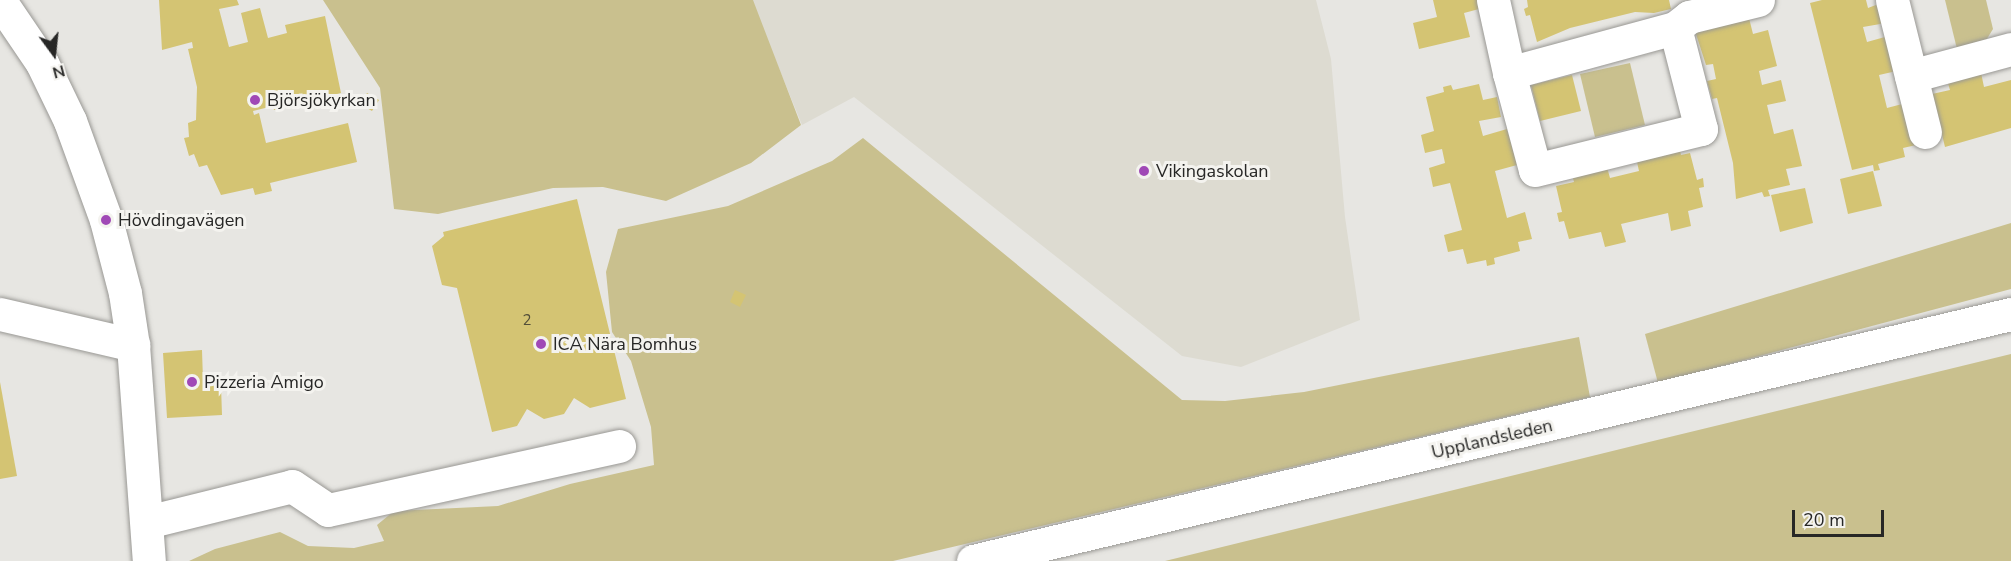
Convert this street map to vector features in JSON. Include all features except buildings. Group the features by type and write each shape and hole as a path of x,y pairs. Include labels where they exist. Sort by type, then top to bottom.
{"street":[{"path":"1493,0 1509,73 1535,170 1701,129 1683,15"},
{"path":"1509,73 1683,15 1758,0"},
{"path":"1892,0 1925,132"},
{"path":"0,1 42,63 70,121 106,220 125,293 133,345 149,561"},
{"path":"1911,76 2011,49"},
{"path":"0,314 133,345"},
{"name":"Upplandsleden","path":"973,561 2011,314"},
{"path":"147,522 292,486 328,510 619,446"}],"shaded area":[{"path":"323,0 753,0 801,125 751,163 666,201 603,187 553,188 438,214 394,209 380,88"},
{"name":"Vikingaskolan","path":"751,0 1316,0 1331,59 1345,217 1360,320 1241,367 1182,356 854,97 802,125"},
{"path":"1945,0 1986,0 1993,29 1985,42 1957,49"},
{"path":"1630,63 1645,125 1595,137 1580,74"},
{"path":"863,138 1182,400 1225,401 1304,392 1579,337 1590,397 893,561 189,561 215,549 280,532 308,546 354,548 384,541 377,525 394,511 498,506 570,484 654,465 651,427 631,361 612,332 606,272 618,229 728,206 832,161"},
{"path":"2011,223 2011,289 1658,383 1645,334"},
{"path":"2011,354 2011,561 1165,561 1649,442"}],"place":[{"name":"Björsjökyrkan","path":"255,100"},
{"name":"Vikingaskolan","path":"1144,171"},
{"name":"Hövdingavägen","path":"106,220"},
{"name":"ICA Nära Bomhus","path":"541,344"},
{"name":"Pizzeria Amigo","path":"192,382"}]}
